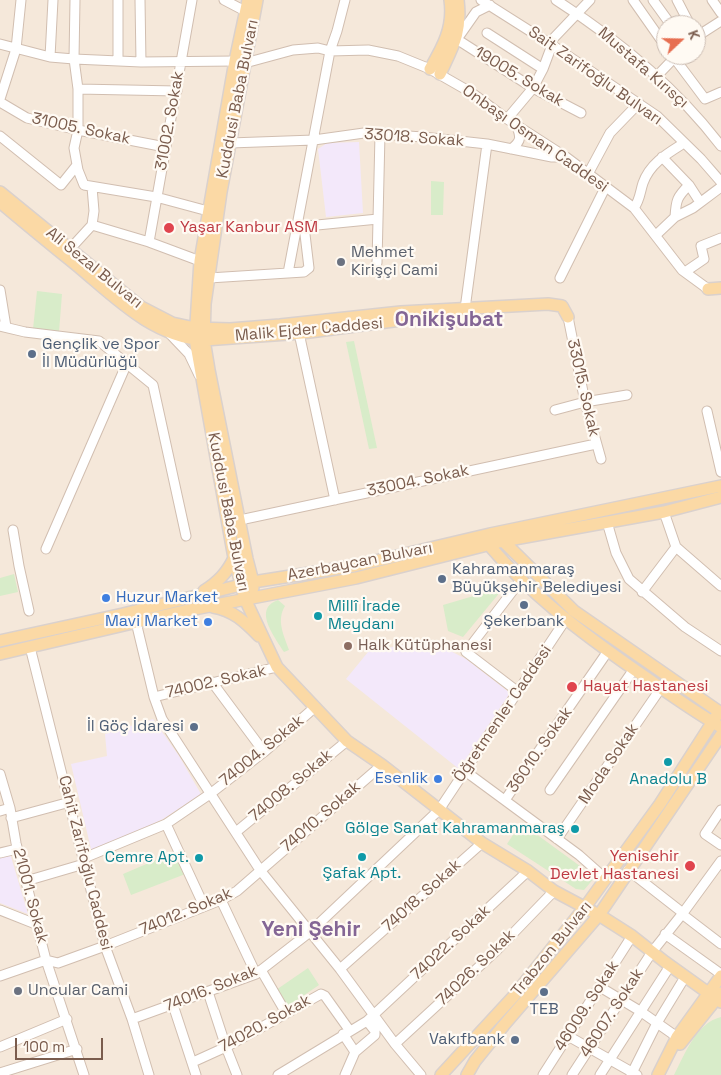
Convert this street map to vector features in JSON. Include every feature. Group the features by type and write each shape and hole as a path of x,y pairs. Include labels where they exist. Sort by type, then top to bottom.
{"main road":[{"name":"Kuddusi Baba Bulvarı","path":"245,599 234,558 202,382 200,261 208,211 240,62 257,0"},
{"path":"435,72 450,27 452,10 450,0"},
{"path":"435,72 456,41 459,22 458,0"},
{"name":"Kuddusi Baba Bulvarı","path":"245,599 253,590 253,582 200,334 230,143 247,6"},
{"name":"Ali Sezal Bulvarı","path":"0,192 141,307 200,334"},
{"name":"Ali Sezal Bulvarı","path":"0,202 140,317 169,333 200,334"},
{"path":"708,289 721,288"},
{"name":"Malik Ejder Caddesi","path":"200,334 401,312 548,304 562,306 568,317"},
{"name":"Malik Ejder Caddesi","path":"200,334 299,333 401,320 421,312"},
{"name":"Azerbaycan Bulvarı","path":"0,641 123,614 253,582 354,566 490,534 721,486"},
{"name":"Azerbaycan Bulvarı","path":"0,654 208,606 356,578 503,541 664,512 721,497"},
{"path":"503,541 574,611 720,712"},
{"path":"489,545 521,580 566,619 661,688 717,724"},
{"path":"199,595 221,578 234,558"},
{"path":"245,599 277,667 346,741 382,765 482,843 554,891 599,915 632,936 685,977 717,994"},
{"path":"208,606 224,609 234,614 265,641"},
{"name":"Trabzon Bulvarı","path":"441,1075 513,997 606,879 717,724 720,712"},
{"name":"Trabzon Bulvarı","path":"460,1056 456,1064 457,1070 469,1072 504,1026 599,915 721,735"},
{"path":"665,1075 681,1042 717,994 721,975"},
{"path":"658,1075 677,1037 717,994"}],"street":[{"path":"1,105 16,49 21,0"},
{"path":"50,57 53,0"},
{"path":"70,249 92,225 94,212 88,186 77,165 74,148 78,130 78,89 74,59 75,0"},
{"path":"118,0 118,61"},
{"path":"140,0 141,62"},
{"name":"31002. Sokak","path":"149,242 192,0"},
{"path":"224,0 247,6"},
{"path":"288,273 300,227 330,51 345,0"},
{"name":"Mustafa Kırısçı","path":"556,0 621,46 699,118 721,146"},
{"path":"508,119 532,88 543,69 551,44 576,13 590,0"},
{"path":"633,0 656,33"},
{"path":"653,0 664,15"},
{"path":"676,0 684,15"},
{"path":"712,0 721,13"},
{"path":"456,41 476,12 488,2"},
{"name":"Sait Zarifoğlu Bulvarı","path":"488,2 657,116 701,159 721,182"},
{"path":"706,30 721,21"},
{"path":"487,33 543,69"},
{"name":"19005. Sokak","path":"456,41 532,88 580,113"},
{"name":"Onbaşı Osman Caddesi","path":"0,44 50,57 141,62 240,62 293,50 318,48 330,51 368,50 398,56 435,72 472,93 566,157 634,208 685,272 708,289"},
{"path":"656,77 667,65"},
{"path":"681,65 705,99 721,92"},
{"path":"78,89 176,91"},
{"path":"588,174 610,134 639,103"},
{"name":"31005. Sokak","path":"1,105 27,118 165,147"},
{"path":"511,149 518,144 520,139 516,124"},
{"name":"33018. Sokak","path":"230,143 314,140 364,133 423,136 487,144 552,157 566,157"},
{"path":"377,264 380,134"},
{"path":"0,136 62,185 77,165"},
{"path":"524,152 532,146 536,137"},
{"path":"634,208 640,198 643,183 651,168 662,157 684,143"},
{"path":"465,309 487,144"},
{"path":"662,157 689,185 700,202"},
{"path":"675,217 676,201 689,185"},
{"path":"88,186 156,197 208,211"},
{"path":"656,235 675,217 684,214 721,186"},
{"path":"560,278 605,188"},
{"path":"300,227 378,219"},
{"path":"92,225 149,242 200,261"},
{"path":"209,278 304,272 309,268 300,227"},
{"path":"685,272 704,259 701,246 721,238"},
{"path":"0,290 3,327 25,332 99,340 153,385 186,536"},
{"name":"33015. Sokak","path":"568,317 584,402 601,459"},
{"path":"169,333 189,354 202,382"},
{"path":"299,333 335,500"},
{"path":"46,549 127,364"},
{"path":"556,410 584,402 627,395"},
{"path":"707,411 721,472"},
{"name":"33004. Sokak","path":"240,520 596,444"},
{"path":"664,512 676,547 721,586"},
{"path":"607,522 616,553 629,579 685,627 721,651"},
{"path":"13,530 19,566 30,611"},
{"path":"642,592 676,547"},
{"path":"517,691 466,652 521,580"},
{"name":"Öğretmenler Caddesi","path":"310,932 439,810 566,619"},
{"path":"136,622 154,697 162,719 260,870 340,969 371,1018 421,1075"},
{"name":"Cahit Zarifoğlu Caddesi","path":"30,647 106,946 132,1019 148,1073"},
{"name":"36010. Sokak","path":"506,800 608,651"},
{"name":"74002. Sokak","path":"154,697 277,667"},
{"path":"550,790 634,669"},
{"path":"212,682 264,752"},
{"name":"Moda Sokak","path":"558,839 661,688"},
{"name":"74004. Sokak","path":"26,881 84,861 166,824 210,794 264,752 314,708"},
{"name":"74008. Sokak","path":"236,832 346,741"},
{"name":"74010. Sokak","path":"260,870 382,765"},
{"path":"465,771 558,839 606,879"},
{"name":"21001. Sokak","path":"0,774 10,808 46,960 84,1075"},
{"path":"11,818 70,802"},
{"path":"0,811 10,808"},
{"path":"721,810 705,834 721,845"},
{"path":"166,824 204,906"},
{"name":"74018. Sokak","path":"340,969 482,843"},
{"path":"0,853 18,848"},
{"name":"46007. Sokak","path":"572,1075 652,952 683,914 721,861"},
{"name":"74012. Sokak","path":"0,976 46,960 58,963 221,900 237,891 260,870"},
{"path":"628,870 721,944"},
{"name":"74022. Sokak","path":"278,1075 371,1018 528,872"},
{"name":"74026. Sokak","path":"395,1044 496,951 554,891"},
{"path":"221,900 258,972 286,1013"},
{"path":"0,910 38,925"},
{"name":"74016. Sokak","path":"132,1019 258,972 310,932"},
{"path":"665,934 721,975"},
{"name":"46009. Sokak","path":"543,1075 632,936"},
{"path":"600,1075 670,966"},
{"path":"568,1036 633,1074 657,1023 685,977"},
{"path":"600,987 640,1011 677,1037"},
{"path":"208,992 237,1075"},
{"name":"74020. Sokak","path":"193,1062 226,1047 321,994 325,996 346,1033"},
{"path":"173,1005 196,1075"},
{"path":"345,1075 355,1052 376,1035 371,1018"},
{"path":"0,1047 67,1019"},
{"path":"346,1033 355,1052"},
{"path":"0,1073 76,1049"},
{"path":"615,1075 619,1066"},
{"path":"138,1075 148,1073"}],"shaded area":[{"path":"0,0 721,0 721,1075 0,1075"},
{"path":"359,142 363,213 326,217 318,149 327,143"},
{"path":"433,642 466,659 510,693 459,769 346,679 368,652 402,645"},
{"path":"153,719 179,756 201,794 163,819 95,852 91,849 71,764 107,756 105,734"},
{"path":"9,850 28,914 0,903 0,853"}],"green space":[{"path":"431,181 444,182 443,215 431,215"},
{"path":"37,291 62,294 59,332 33,329"},
{"path":"354,341 377,448 369,449 346,342"},
{"path":"14,574 18,592 0,596 0,578"},
{"path":"495,586 501,591 463,637 448,631 443,605 477,595"},
{"path":"278,600 285,606 282,612 281,623 289,650 284,652 271,631 266,616 270,604"},
{"path":"521,823 595,877 584,890 576,889 507,844"},
{"path":"177,851 188,873 131,895 123,874"},
{"path":"308,968 319,985 287,1007 276,990"},
{"path":"721,1017 721,1075 674,1075 698,1032 712,1020"}],"place":[{"name":"Yaşar Kanbur ASM","path":"169,228"},
{"name":"Mehmet Kirişçi Cami","path":"341,262"},
{"name":"Gençlik ve Spor İl Müdürlüğü","path":"32,354"},
{"name":"Kahramanmaraş Büyükşehir Belediyesi","path":"442,579"},
{"name":"Huzur Market","path":"106,598"},
{"name":"Şekerbank","path":"524,605"},
{"name":"Millî İrade Meydanı","path":"318,616"},
{"name":"Mavi Market","path":"208,622"},
{"name":"Halk Kütüphanesi","path":"348,646"},
{"name":"Hayat Hastanesi","path":"572,687"},
{"name":"İl Göç İdaresi","path":"194,727"},
{"name":"Anadolu B","path":"668,762"},
{"name":"Esenlik","path":"438,779"},
{"name":"Gölge Sanat Kahramanmaraş","path":"575,829"},
{"name":"Şafak Apt.","path":"362,857"},
{"name":"Cemre Apt.","path":"199,858"},
{"name":"Yenisehir Devlet Hastanesi","path":"690,866"},
{"name":"Uncular Cami","path":"18,991"},
{"name":"TEB","path":"544,992"},
{"name":"Vakıfbank","path":"515,1040"}],"district":[{"name":"Onikişubat","path":"449,320"},
{"name":"Yeni Şehir","path":"311,930"}]}
